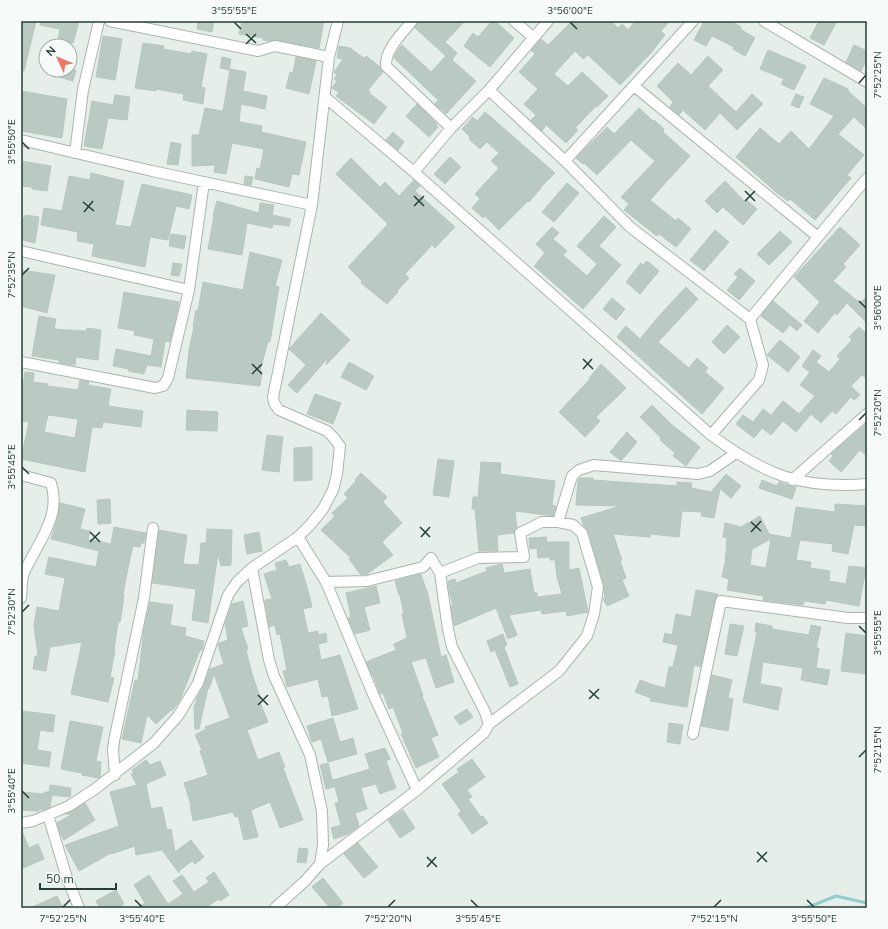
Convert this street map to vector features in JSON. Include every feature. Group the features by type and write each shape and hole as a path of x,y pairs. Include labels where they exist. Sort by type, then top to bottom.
{"street":[{"path":"75,153 83,90 99,21"},
{"path":"110,21 258,52 275,46 329,57"},
{"path":"21,823 48,815 69,806 114,775 154,743 178,716 198,683 228,595 237,582 252,568 298,537 323,509 333,490 337,474 340,446 327,431 279,410 274,403 273,397 312,205 329,57 338,21"},
{"path":"412,21 390,50 386,58 386,66 451,128"},
{"path":"514,21 534,37"},
{"path":"414,172 451,128 489,90 548,21"},
{"path":"565,161 693,21"},
{"path":"764,21 867,82"},
{"path":"634,86 818,237"},
{"path":"489,90 565,161 630,227 750,319 763,365 762,373 759,380 711,436"},
{"path":"325,97 414,172 711,436 736,453 763,468 792,480 820,484 867,484"},
{"path":"21,140 312,205"},
{"path":"750,319 867,178"},
{"path":"21,362 155,388 163,386 168,378 189,290 204,182"},
{"path":"21,251 189,290"},
{"path":"792,480 867,414"},
{"path":"558,522 572,476 579,470 594,465 698,474 710,471 736,453"},
{"path":"21,475 51,483 55,494 52,520 22,574 21,598"},
{"path":"275,908 305,881 320,864 417,790 484,733 489,724 559,671 587,636 594,614 598,587 582,533 573,525 558,522 542,522 520,533 524,557 478,558 440,573"},
{"path":"114,775 114,741 144,598 153,528"},
{"path":"298,537 326,582 370,687 417,790"},
{"path":"326,582 367,581 423,567 431,558 440,573 452,647 485,712 489,724"},
{"path":"252,568 269,660 274,676 312,762 322,811 323,845 320,864"},
{"path":"693,734 721,601 848,618 867,618"},
{"path":"48,815 66,875 79,908"}],"building":[{"path":"21,21 36,21 24,71 21,70"},
{"path":"41,21 79,21 74,38 58,38 60,29 40,25"},
{"path":"198,21 214,21 212,32 197,29"},
{"path":"242,21 324,21 319,48 276,40 268,41 263,40 263,38 239,34"},
{"path":"418,21 465,21 445,42 457,53 452,60 476,81 446,114 435,104 438,100 394,58 402,45 431,72 446,56 415,28"},
{"path":"492,21 495,21 514,38 490,67 464,46 473,33 478,37"},
{"path":"572,21 611,21 618,28 622,24 628,30 635,21 670,21 661,31 665,35 651,53 620,85 588,55 583,59 575,51 554,74 568,86 582,72 608,96 575,128 578,130 566,143 546,125 542,131 531,120 536,115 524,104 538,89 519,72 535,54 531,50 541,39 548,45"},
{"path":"704,21 730,21 741,27 740,29 755,38 745,56 733,49 734,47 712,36 706,46 694,40"},
{"path":"819,21 837,21 824,45 810,38"},
{"path":"103,36 122,39 115,80 96,77"},
{"path":"143,43 164,46 163,49 191,54 192,51 207,54 201,87 205,88 203,104 183,100 184,94 156,89 156,91 135,88"},
{"path":"854,45 867,51 867,59 861,71 846,62"},
{"path":"339,46 350,48 364,58 366,56 380,67 383,72 368,90 370,92 369,93 387,107 374,124 336,96 339,92 332,88 337,81 334,79 337,75 334,72 343,59 337,58"},
{"path":"768,50 806,66 794,90 781,84 784,79 760,69"},
{"path":"708,56 723,70 708,86 736,112 752,94 763,104 737,130 720,113 705,130 683,110 679,115 670,107 673,102 657,86 678,63 691,75"},
{"path":"222,57 231,59 229,70 220,68"},
{"path":"296,57 316,61 309,94 286,88 290,72 293,73"},
{"path":"230,69 246,72 243,91 267,96 265,109 241,104 240,122 262,126 261,132 306,142 299,175 292,174 289,187 255,179 257,168 260,169 264,149 232,143 226,174 214,172 215,165 192,166 192,135 199,135 205,108 223,111"},
{"path":"62,78 74,78 73,81"},
{"path":"824,78 848,89 848,91 867,108 867,129 854,117 838,134 864,155 847,175 851,178 815,220 790,199 788,201 776,192 736,157 760,128 779,144 791,131 809,149 834,116 810,104"},
{"path":"21,91 67,99 62,138 21,131 23,112 21,112"},
{"path":"796,94 804,97 799,108 791,105"},
{"path":"115,95 130,97 127,120 108,118 102,149 84,146 92,101 113,105"},
{"path":"417,104 437,124 436,125 438,127 429,137 406,116"},
{"path":"639,108 664,129 663,132 690,156 650,200 676,221 678,218 691,229 676,247 659,234 657,236 624,210 629,204 621,197 655,161 631,140 597,175 576,158 607,127 614,134"},
{"path":"485,112 555,173 529,202 528,201 499,230 485,216 483,218 472,208 480,199 475,194 499,168 491,161 499,153 487,142 480,149 469,139 470,137 462,129 473,117 477,121"},
{"path":"393,132 404,142 398,150 386,140"},
{"path":"171,142 181,144 178,165 167,164"},
{"path":"450,157 461,167 445,184 434,174"},
{"path":"351,158 380,187 385,182 399,196 414,180 420,186 415,191 455,227 435,248 432,245 405,274 409,278 387,304 361,283 362,281 348,267 388,224 336,174"},
{"path":"21,161 51,166 47,191 21,186"},
{"path":"91,173 124,181 115,225 131,227 142,184 192,195 189,209 176,206 168,240 150,237 145,267 92,256 94,244 77,241 78,232 41,225 44,208 62,211 69,176 90,180"},
{"path":"245,176 253,177 251,185 244,184"},
{"path":"725,181 745,202 747,200 757,209 743,225 723,207 717,213 705,201"},
{"path":"567,183 579,193 554,222 542,212"},
{"path":"217,201 259,213 260,203 274,205 272,215 291,219 289,226 273,224 272,228 247,223 242,255 208,249 213,215"},
{"path":"25,215 39,217 35,243 21,240 21,217 25,218"},
{"path":"604,216 616,227 599,246 621,265 583,309 534,266 545,253 536,244 552,227 559,233 553,239 567,251 563,255 587,276 597,264 577,246"},
{"path":"840,227 860,245 843,264 846,267 833,281 860,303 867,296 867,323 847,303 837,315 835,313 818,333 804,321 820,302 794,277"},
{"path":"715,230 729,242 704,271 690,260"},
{"path":"780,231 792,242 769,265 757,254"},
{"path":"171,234 186,236 184,249 169,246"},
{"path":"250,252 282,260 275,286 279,287 270,342 268,341 260,371 262,371 260,386 186,378 196,310 198,311 203,282 243,290"},
{"path":"647,261 659,271 640,294 626,282 641,263 643,265"},
{"path":"173,263 182,264 179,276 171,275"},
{"path":"740,268 755,281 739,300 727,290 738,277 734,274"},
{"path":"21,270 55,275 47,313 21,306"},
{"path":"686,287 698,299 658,342 689,368 697,358 708,368 705,372 724,388 702,414 617,337 626,326 640,339"},
{"path":"124,292 179,302 170,342 165,341 161,367 147,365 144,374 113,366 116,349 151,356 154,339 134,335 135,331 118,328"},
{"path":"612,298 625,309 616,320 603,309"},
{"path":"773,301 802,325 797,331 790,325 783,333 761,316"},
{"path":"321,313 350,340 326,365 328,358 297,393 288,385 306,365 289,349"},
{"path":"39,316 56,319 54,329 86,331 87,328 101,330 98,360 76,357 75,365 59,363 59,360 32,356"},
{"path":"727,325 740,337 724,354 712,342"},
{"path":"859,327 867,334 867,379 862,375 851,386 860,395 854,400 851,397 836,414 832,411 821,423 811,414 796,432 783,421 771,435 762,428 754,438 736,424 743,415 753,422 763,409 771,415 783,401 799,414 815,396 800,385 810,372 802,366 813,350 821,356 816,362 829,372 840,359 837,356 852,340 849,337"},
{"path":"780,340 800,357 788,372 767,355"},
{"path":"349,362 374,376 366,390 341,377"},
{"path":"601,364 626,388 596,417 600,421 585,437 559,412 590,379 589,378"},
{"path":"25,372 34,373 33,382 48,384 47,386 78,390 80,380 89,382 88,385 111,389 108,406 143,411 141,427 103,422 102,428 92,427 85,472 21,459 29,422 21,421 21,380 24,380","holes":["48,415 78,419 75,438 44,432"]},
{"path":"315,394 341,403 333,424 307,414"},
{"path":"652,405 671,424 700,447 686,466 673,456 675,453 660,440 661,438 640,417"},
{"path":"187,410 218,412 217,431 186,430"},
{"path":"867,423 867,456 860,450 841,472 829,461 833,456 831,454"},
{"path":"627,432 637,442 621,461 610,452"},
{"path":"267,435 283,437 279,472 262,470"},
{"path":"312,447 312,480 294,481 294,448"},
{"path":"438,459 454,461 449,497 433,495"},
{"path":"481,462 501,463 500,474 555,481 552,505 556,506 553,516 515,511 517,527 514,533 497,535 498,551 479,551 475,509 472,509 473,497 478,497"},
{"path":"361,473 387,497 383,502 402,523 382,542 393,555 367,574 361,575 349,559 351,558 321,530 335,516 332,513 348,498 344,494"},
{"path":"726,474 741,486 731,498 720,489 714,518 701,516 702,512 682,511 679,537 651,534 650,537 613,534 622,560 620,561 626,578 622,580 629,596 607,606 603,599 605,598 604,585 588,531 581,518 620,506 576,505 578,480 580,478 593,478 593,480 677,486 677,482 692,483 691,488 711,492"},
{"path":"762,480 777,486 779,482 796,487 792,499 759,488"},
{"path":"110,499 111,523 98,524 97,500"},
{"path":"60,503 85,509 80,529 90,531 88,539 111,544 114,527 146,533 144,543 141,543 140,547 133,546 129,563 110,677 114,678 108,702 71,694 82,642 50,647 46,671 33,669 35,656 38,656 34,626 37,607 59,611 65,578 45,574 49,557 96,567 99,551 51,539 57,520"},
{"path":"835,504 867,506 867,526 854,525 848,554 832,551 833,544 800,540 796,560 811,562 810,568 830,571 829,581 846,584 849,566 866,568 859,606 826,600 825,604 804,601 803,605 763,600 764,596 727,590 729,579 722,577 727,549 727,538 723,537 725,523 741,527 760,516 769,534 791,538 796,507 835,512","holes":["771,539 766,568 750,565 752,549"]},
{"path":"207,529 232,530 231,565 221,566 218,553 208,623 192,620 196,589 152,583 159,530 187,535 183,564 199,565 201,543 206,543"},
{"path":"259,532 262,551 247,554 244,535"},
{"path":"546,537 547,542 569,542 569,570 579,568 588,612 567,616 566,611 542,614 541,610 509,615 517,635 508,639 496,608 454,626 451,606 453,605 448,581 455,579 456,583 487,571 486,568 502,564 504,573 530,569 534,593 537,593 537,597 562,594 557,577 555,560 550,560 550,557 538,558 537,548 530,549 529,538"},
{"path":"286,560 289,567 300,564 312,607 303,609 308,633 318,631 318,635 326,633 327,642 318,644 321,660 340,655 358,709 332,716 328,696 322,697 318,679 287,687 283,671 287,670 280,634 277,635 275,625 269,627 265,600 272,599 264,574 277,570 275,563"},
{"path":"421,574 427,590 441,657 446,655 454,682 436,688 426,658 411,662 423,695 422,696 438,735 431,738 439,757 416,768 401,734 403,733 393,707 389,709 383,693 380,694 373,675 372,676 366,662 396,650 394,644 407,638 400,595 395,581"},
{"path":"376,586 380,603 364,607 370,630 355,634 348,618 351,617 346,593"},
{"path":"696,590 718,594 715,600 701,667 694,665 687,707 650,701 651,698 635,692 640,680 665,688 669,667 673,667 678,645 663,642 665,633 672,635 676,614 691,617"},
{"path":"243,601 248,626 241,628 248,649 246,650 252,674 261,700 259,700 268,722 247,730 258,760 279,752 285,767 283,768 303,820 280,828 270,802 251,810 258,837 244,840 238,816 235,817 233,812 193,821 191,805 184,783 208,775 200,751 202,750 195,735 206,729 205,727 230,718 214,674 209,689 208,688 199,729 195,729 194,708 210,669 224,664 218,645 219,643 228,640 225,624 232,604"},
{"path":"150,602 173,605 170,625 186,628 185,636 204,641 202,650 200,650 180,700 172,711 171,710 156,724 147,715 141,743 122,739 135,680 138,680 144,629"},
{"path":"756,623 772,626 772,629 809,635 811,625 821,627 816,648 819,648 816,668 830,670 827,685 801,680 803,668 763,662 760,684 782,688 778,710 743,702 757,632 755,632"},
{"path":"730,624 744,626 737,656 725,654"},
{"path":"846,633 867,636 867,674 841,671"},
{"path":"503,634 507,645 504,647 518,684 510,687 495,650 491,652 487,641"},
{"path":"712,675 732,680 728,698 733,699 728,731 701,726"},
{"path":"467,709 473,717 460,725 454,717"},
{"path":"22,711 55,715 53,732 40,730 37,750 51,752 49,767 21,763"},
{"path":"333,718 340,742 353,738 357,754 328,762 321,739 312,742 307,726"},
{"path":"70,721 103,727 96,761 101,762 100,777 98,778 82,775 82,773 61,769"},
{"path":"669,723 683,725 680,744 667,742"},
{"path":"385,748 390,759 386,761 396,788 380,794 376,784 361,788 367,809 355,813 359,826 348,834 334,839 331,828 341,825 335,803 339,802 333,780 370,769 365,754"},
{"path":"472,759 485,777 467,790 472,797 468,799 481,817 483,816 488,823 472,834 458,814 461,811 442,784 459,772 457,769"},
{"path":"146,760 150,765 160,761 166,775 146,784 151,809 162,807 167,830 171,829 175,852 191,840 204,857 195,864 192,861 179,871 179,873 162,850 136,855 135,846 111,853 79,871 65,845 119,826 110,792 137,785 131,774 134,773 132,770"},
{"path":"328,763 334,787 326,789 320,765"},
{"path":"50,785 71,788 70,797 52,795 50,807 43,810 39,809 39,811 21,810 21,792 44,794 44,792 49,792"},
{"path":"85,803 95,820 64,840 57,823 72,814 66,814"},
{"path":"403,810 415,828 400,838 388,820"},
{"path":"21,829 29,848 38,844 44,859 21,869"},
{"path":"358,843 378,867 364,878 344,854"},
{"path":"299,848 308,849 306,863 297,862"},
{"path":"214,872 229,895 220,901 219,899 205,908 136,908 145,903 134,885 149,875 168,904 183,894 173,881 182,875 194,892 209,882 206,878"},
{"path":"323,878 343,903 337,908 330,908 312,887"},
{"path":"116,890 124,904 117,908 100,908 96,901"},
{"path":"57,896 63,908 30,908"}],"waterway":[{"path":"806,908 836,896 867,903"}]}
